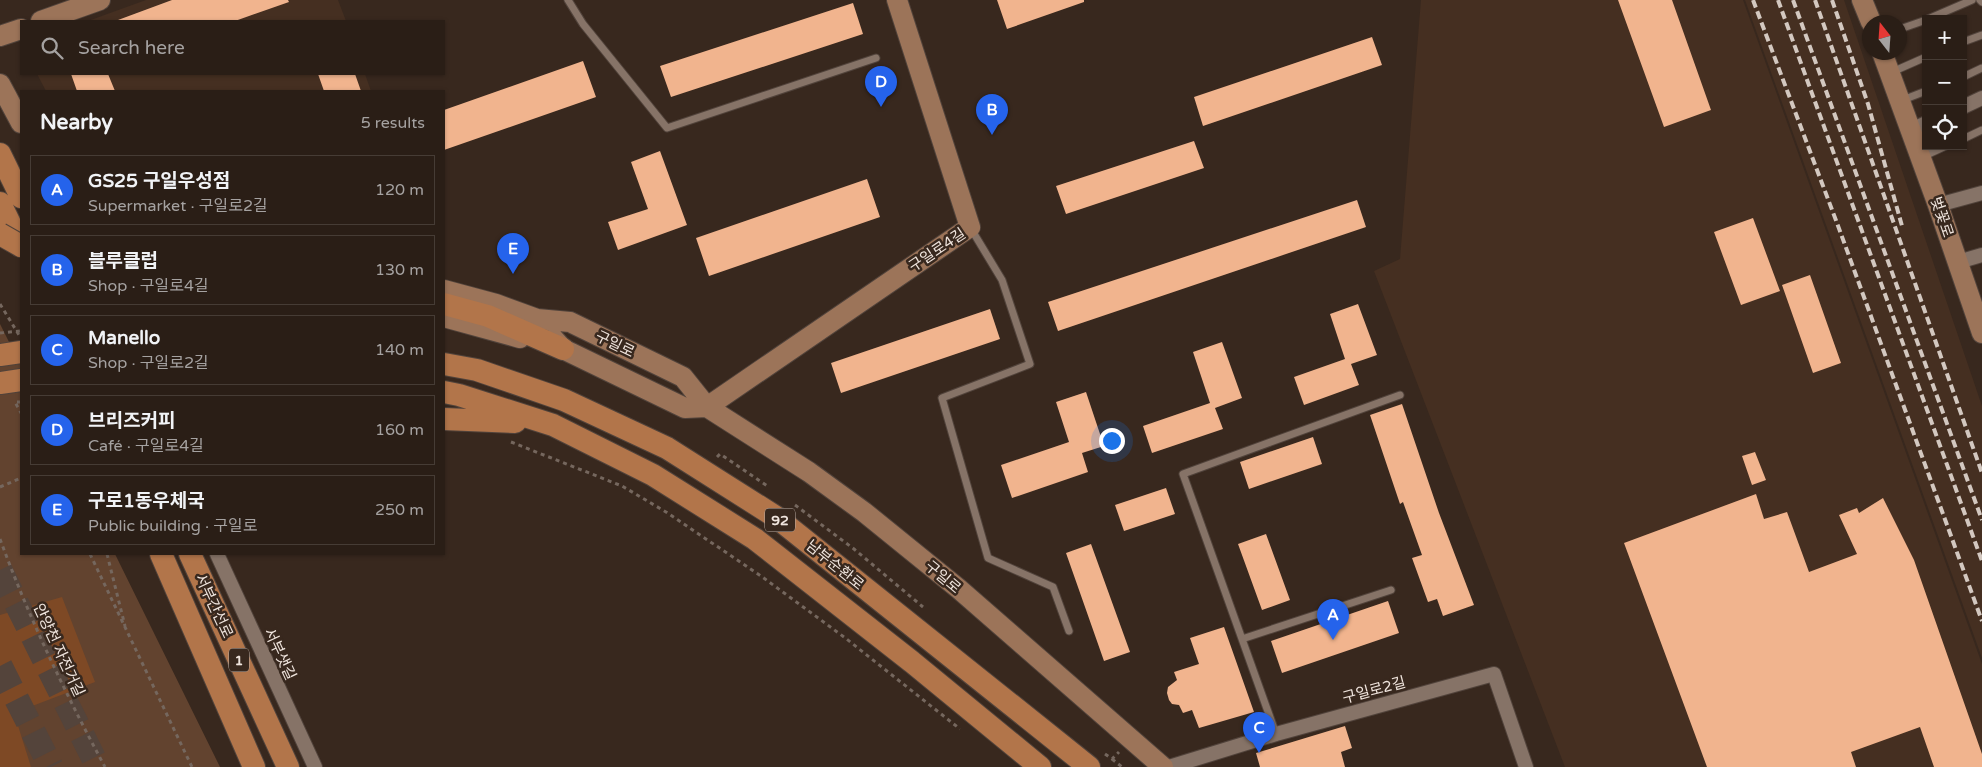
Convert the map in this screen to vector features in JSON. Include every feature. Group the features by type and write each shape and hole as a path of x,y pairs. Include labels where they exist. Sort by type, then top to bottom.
{"main road":[{"path":"45,20 100,0"},
{"name":"구일로4길","path":"708,407 970,227 897,0"},
{"path":"1862,0 1868,15"},
{"path":"0,36 20,29"},
{"name":"벚꽃로","path":"1885,60 1900,102 1918,126 1921,158 1980,323"},
{"path":"0,84 20,121"},
{"path":"0,154 20,195"},
{"path":"0,203 20,244"},
{"path":"0,234 20,245"},
{"name":"구일로","path":"445,290 496,304 537,320 570,322 683,377 708,407 809,472 864,512 958,589 1163,767"},
{"path":"445,304 488,316 563,349"},
{"path":"445,317 563,349"},
{"name":"구일로","path":"537,320 563,349 685,408 708,407"},
{"path":"0,355 20,352"},
{"name":"남부순환로","path":"445,364 477,370 564,400 667,448 776,517 1089,767"},
{"path":"0,383 20,380"},
{"name":"남부순환로","path":"445,392 553,425 653,475 755,539 912,662 1040,767"},
{"path":"445,419 553,425"},
{"name":"서부간선로","path":"161,555 254,767"},
{"name":"서부간선로","path":"190,555 288,767"}],"street":[{"path":"1967,105 1982,98"},
{"path":"1938,205 1982,193"},
{"path":"1958,262 1982,255"},
{"name":"서부샛길","path":"217,555 315,767"},
{"name":"구일로2길","path":"1169,767 1276,734 1494,674 1526,767"}],"lane":[{"path":"568,0 583,24 667,128 876,58"},
{"path":"1936,15 1972,0"},
{"path":"1907,26 1922,21"},
{"path":"1967,41 1982,35"},
{"path":"1890,74 1922,59"},
{"path":"1967,75 1982,68"},
{"path":"1900,102 1922,94"},
{"path":"1967,137 1982,130"},
{"path":"1921,158 1938,150"},
{"path":"970,227 1002,280 1030,364 942,398 988,558 1053,587 1069,630"},
{"path":"1276,734 1183,474 1400,395"},
{"path":"1242,639 1391,590"}],"path":[{"path":"0,304 20,338"},
{"path":"0,333 20,330"},
{"path":"20,402 15,402 20,411"},
{"path":"508,441 622,486 666,512 761,576 844,636 961,730"},
{"path":"0,487 20,478"},
{"name":"안양천 자전거길","path":"0,539 21,596 73,709 105,767"},
{"path":"90,555 192,767"},
{"path":"107,555 127,634"},
{"path":"1112,759 1122,767"}],"shaded area":[{"path":"146,0 338,0 346,20 91,20"},
{"path":"1421,0 1743,0 1982,664 1982,767 1565,767 1374,271 1400,259"},
{"path":"1745,0 1844,0 1862,53 1862,60 1864,60 1982,406 1982,658"},
{"path":"38,75 365,75 371,90 45,90"},
{"path":"0,324 20,364 20,555 115,555 220,767 0,767"},
{"path":"62,597 95,682 14,713 31,767 0,767 0,615"}],"building":[{"path":"172,0 288,0 289,2 238,20 118,20"},
{"path":"997,0 1084,0 1084,2 1007,29"},
{"path":"1618,0 1672,0 1711,110 1664,127"},
{"path":"853,3 863,34 671,97 660,66"},
{"path":"1372,37 1382,65 1203,126 1194,97"},
{"path":"583,61 596,97 445,150 445,110"},
{"path":"71,75 108,75 115,90 77,90"},
{"path":"318,75 355,75 361,90 324,90"},
{"path":"1194,141 1204,168 1066,214 1056,186"},
{"path":"660,151 687,225 618,250 608,222 648,209 631,162"},
{"path":"867,179 880,217 709,276 696,238"},
{"path":"1357,200 1366,227 1058,331 1048,302"},
{"path":"1753,218 1780,291 1741,305 1714,232"},
{"path":"1810,275 1841,363 1813,373 1782,285"},
{"path":"1358,304 1377,355 1351,364 1359,385 1304,405 1294,377 1345,359 1330,314"},
{"path":"990,309 1000,339 841,393 831,363"},
{"path":"1222,342 1242,398 1215,408 1223,429 1152,453 1143,426 1210,403 1193,352"},
{"path":"1086,392 1104,446 1082,453 1088,472 1012,498 1001,465 1069,442 1056,402"},
{"path":"1402,404 1439,513 1474,605 1443,616 1437,599 1428,602 1412,558 1422,555 1403,502 1400,504 1370,415"},
{"path":"1313,437 1322,464 1249,489 1240,462"},
{"path":"1755,452 1766,480 1752,485 1742,456"},
{"path":"1166,488 1175,514 1124,531 1115,505"},
{"path":"1756,494 1764,519 1787,512 1809,572 1857,554 1839,515 1857,508 1859,513 1883,498 1914,560 1982,754 1982,767 1934,767 1920,727 1851,752 1856,767 1707,767 1624,543"},
{"path":"1266,534 1290,600 1262,610 1238,544"},
{"path":"1091,544 1130,652 1104,661 1066,553"},
{"path":"1388,601 1399,633 1282,673 1271,641"},
{"path":"1224,627 1254,712 1199,728 1192,710 1183,713 1179,705 1172,704 1167,693 1168,687 1177,680 1174,672 1199,664 1190,638"},
{"path":"1345,726 1352,748 1341,752 1345,767 1260,767 1256,753"}],"tunnel":[{"path":"0,570 98,767"},
{"path":"0,666 51,767"}],"railway":[{"path":"1753,0 1837,223 1982,621"},
{"path":"1778,0 1982,561"},
{"path":"1793,0 1982,520"},
{"path":"1815,0 1982,473"},
{"path":"1832,0 1868,104 1902,226"}],"place":[{"name":"브리즈커피","path":"881,107"},
{"name":"블루클럽","path":"992,135"},
{"name":"구로1동우체국","path":"513,274"},
{"name":"GS25 구일우성점","path":"1333,640"},
{"name":"Manello","path":"1259,753"}]}
